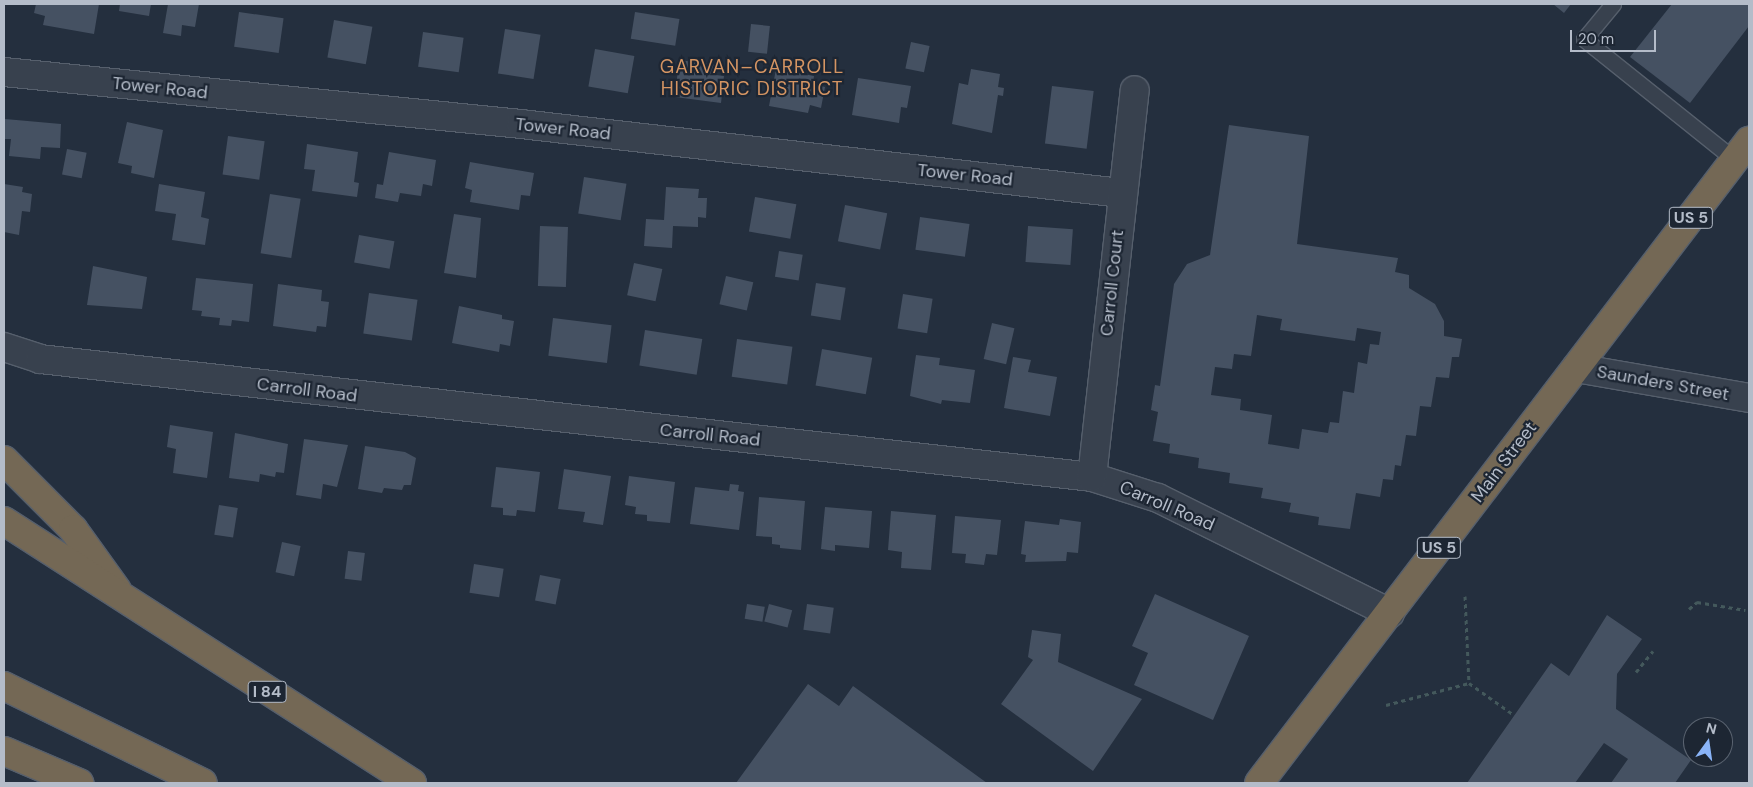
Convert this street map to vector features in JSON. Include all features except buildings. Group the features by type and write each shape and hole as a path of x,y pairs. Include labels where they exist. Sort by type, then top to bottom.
{"highway":[{"name":"Main Street","path":"1259,783 1742,150"},
{"path":"4,460 73,529 123,600"},
{"name":"I 84","path":"4,521 123,600 412,783"},
{"path":"4,686 203,783"},
{"path":"4,751 79,783"}],"street":[{"name":"Tower Road","path":"4,72 511,123 1122,193"},
{"name":"Carroll Court","path":"1092,477 1122,193 1135,90"},
{"name":"Carroll Road","path":"4,347 40,358 1092,477 1158,498 1390,613"},
{"name":"Saunders Street","path":"1576,368 1749,398"}],"lane":[{"path":"1613,4 1584,39 1742,150"}],"path":[{"path":"1466,596 1469,683"},
{"path":"1689,609 1697,602 1745,610"},
{"path":"1636,672 1653,651"},
{"path":"1386,704 1469,683 1514,715"}],"district":[{"name":"GARVAN–CARROLL HISTORIC DISTRICT","path":"752,78"}]}
